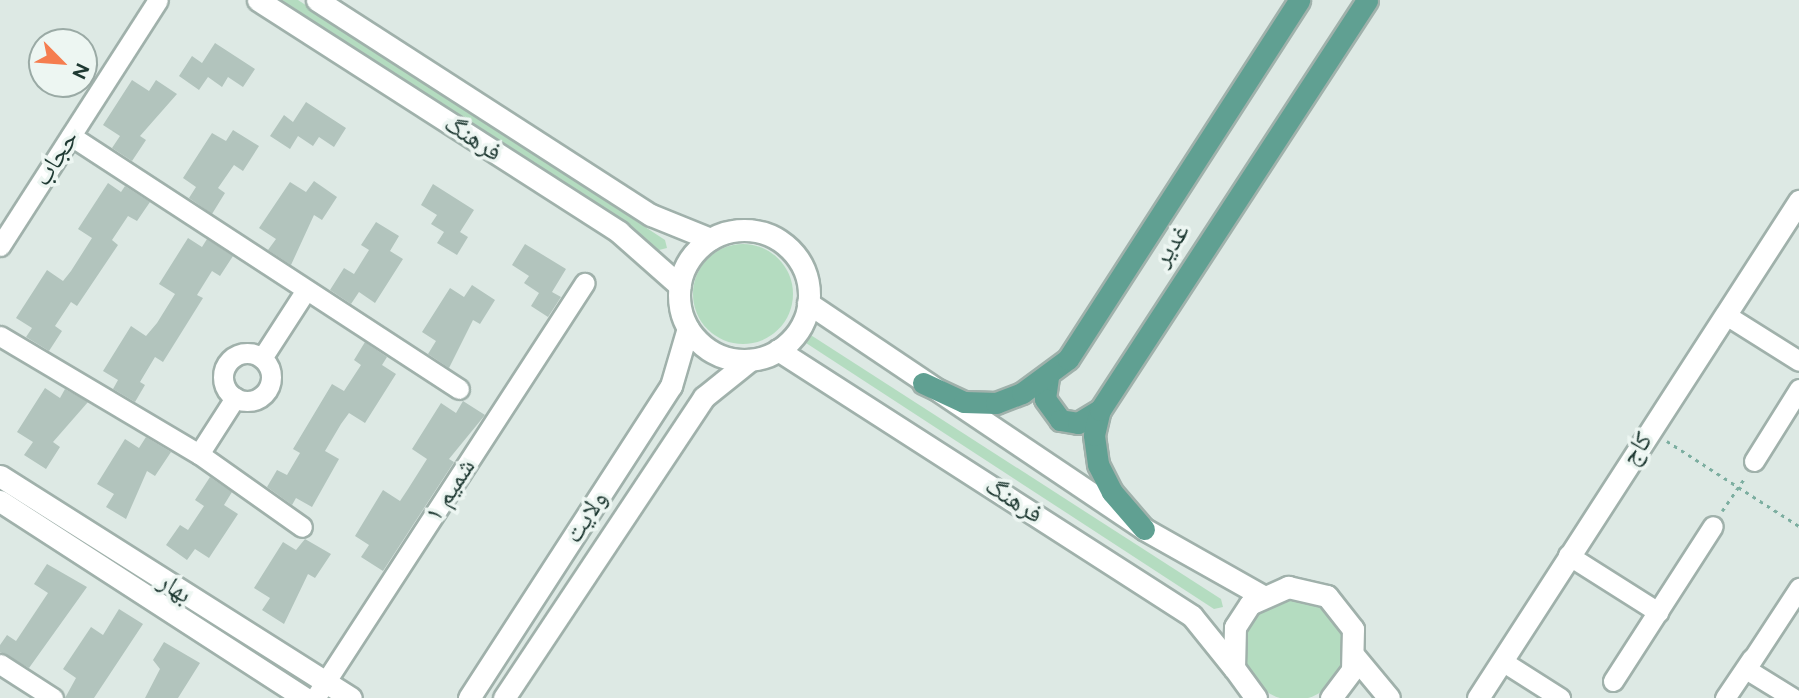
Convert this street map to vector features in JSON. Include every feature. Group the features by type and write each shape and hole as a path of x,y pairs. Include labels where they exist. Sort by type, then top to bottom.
{"main road":[{"name":"فرهنگ","path":"258,0 619,232 680,286"},
{"name":"فرهنگ","path":"317,0 651,215 710,239"},
{"name":"غدیر","path":"923,383 981,404 1022,393 1068,359 1299,0"},
{"name":"غدیر","path":"1144,529 1112,492 1098,464 1094,435 1100,410 1367,0"},
{"name":"کاج","path":"1478,698 1799,201"},
{"path":"752,230 779,240 803,267 808,303 799,330 778,351 750,359 721,356 688,328 680,286 690,259 710,239 752,230"},
{"name":"فرهنگ","path":"808,303 923,383 1144,529 1261,596"},
{"name":"ولایت","path":"469,698 671,386 688,328"},
{"name":"فرهنگ","path":"778,351 1192,617 1237,683 1256,698"},
{"name":"ولایت","path":"504,698 704,397 750,359"},
{"path":"1048,376 1045,400 1060,419 1077,423 1100,410"},
{"name":"بهار","path":"0,476 320,690 351,698"},
{"name":"بهار","path":"0,501 304,698"},
{"path":"1237,683 1235,627 1261,596 1288,587 1328,596 1347,616 1355,657 1389,698"},
{"path":"1331,698 1346,683 1355,657"}],"street":[{"name":"حجاب","path":"0,246 158,0"},
{"path":"71,136 459,389"},
{"name":"شمیم ۱","path":"320,690 585,283"},
{"path":"262,358 306,290"},
{"path":"1726,315 1799,361"},
{"path":"0,336 199,454 302,527"},
{"path":"237,355 262,358 272,380 268,391 258,399 235,398 224,385 225,368 237,355"},
{"path":"1754,461 1799,389"},
{"path":"199,454 235,398"},
{"path":"1613,681 1713,526"},
{"path":"1568,555 1658,612"},
{"path":"1725,698 1799,588"},
{"path":"1793,698 1746,669 1799,588"},
{"path":"1502,661 1560,698"},
{"path":"0,664 53,698"}],"path":[{"path":"1650,429 1799,526"},
{"path":"1713,526 1754,461"}],"green space":[{"path":"275,0 298,0 665,240 667,248 659,250"},
{"path":"743,244 771,252 785,266 793,294 785,322 771,336 743,344 715,336 701,322 693,294 701,266 715,252"},
{"path":"806,332 1221,599 1223,607 1214,609 806,343"},
{"path":"1294,600 1322,608 1336,622 1344,650 1336,678 1322,692 1294,700 1266,692 1252,678 1244,650 1252,622 1266,608"}],"building":[{"path":"215,43 255,69 243,87 228,77 222,87 208,77 199,90 179,76 192,56 202,63"},
{"path":"132,80 149,91 156,80 177,94 140,136 146,140 132,161 112,148 120,136 103,125"},
{"path":"306,102 346,128 334,147 319,137 313,146 298,136 290,149 270,136 284,115 293,122"},
{"path":"233,130 259,146 243,171 234,165 218,188 225,193 212,214 189,198 196,187 183,178 212,133 226,141"},
{"path":"314,181 337,197 322,220 314,215 291,265 268,250 276,239 259,228 290,182 306,192"},
{"path":"108,183 121,192 125,186 150,202 137,221 128,216 112,240 118,245 77,306 71,302 55,326 62,331 49,351 26,337 32,328 16,318 47,270 63,281 71,271 92,238 78,229"},
{"path":"433,184 474,210 460,232 468,237 457,255 437,243 444,232 431,224 437,215 421,205"},
{"path":"376,222 399,236 390,251 403,259 375,303 359,292 351,304 330,290 344,268 354,274 369,250 361,245"},
{"path":"188,238 202,247 207,239 233,256 220,276 212,271 197,295 203,298 163,362 155,357 140,382 145,385 135,402 113,389 118,380 103,371 131,326 146,336 157,323 175,294 159,284"},
{"path":"525,244 566,269 552,292 561,297 548,317 531,306 539,293 524,283 529,276 512,265"},
{"path":"472,285 495,300 480,324 473,320 449,368 428,354 436,341 422,332 450,288 464,297"},
{"path":"365,342 387,357 382,365 396,374 365,423 349,413 341,424 325,451 339,459 312,507 296,498 292,505 267,487 277,470 287,475 300,453 293,449 332,384 344,391 361,365 354,360"},
{"path":"45,388 60,398 65,389 88,402 53,442 60,447 46,469 24,455 33,442 17,432"},
{"path":"463,401 485,415 449,459 454,462 383,571 361,557 369,545 355,536 383,490 400,501 408,489 427,459 412,449 441,403 456,413"},
{"path":"146,437 171,452 155,476 147,471 126,519 106,507 114,494 97,484 125,439 139,448"},
{"path":"210,477 232,492 224,505 238,514 209,558 195,549 187,560 166,545 180,525 188,530 204,506 195,500"},
{"path":"305,539 331,554 315,578 308,574 284,624 262,610 270,598 254,588 283,542 296,550"},
{"path":"47,564 87,587 29,668 0,652 0,645 7,635 16,641 48,593 34,584"},
{"path":"119,609 143,624 94,698 65,698 76,678 63,669 91,627 103,635"},
{"path":"164,642 200,663 178,698 145,698 160,669 153,660"}]}
